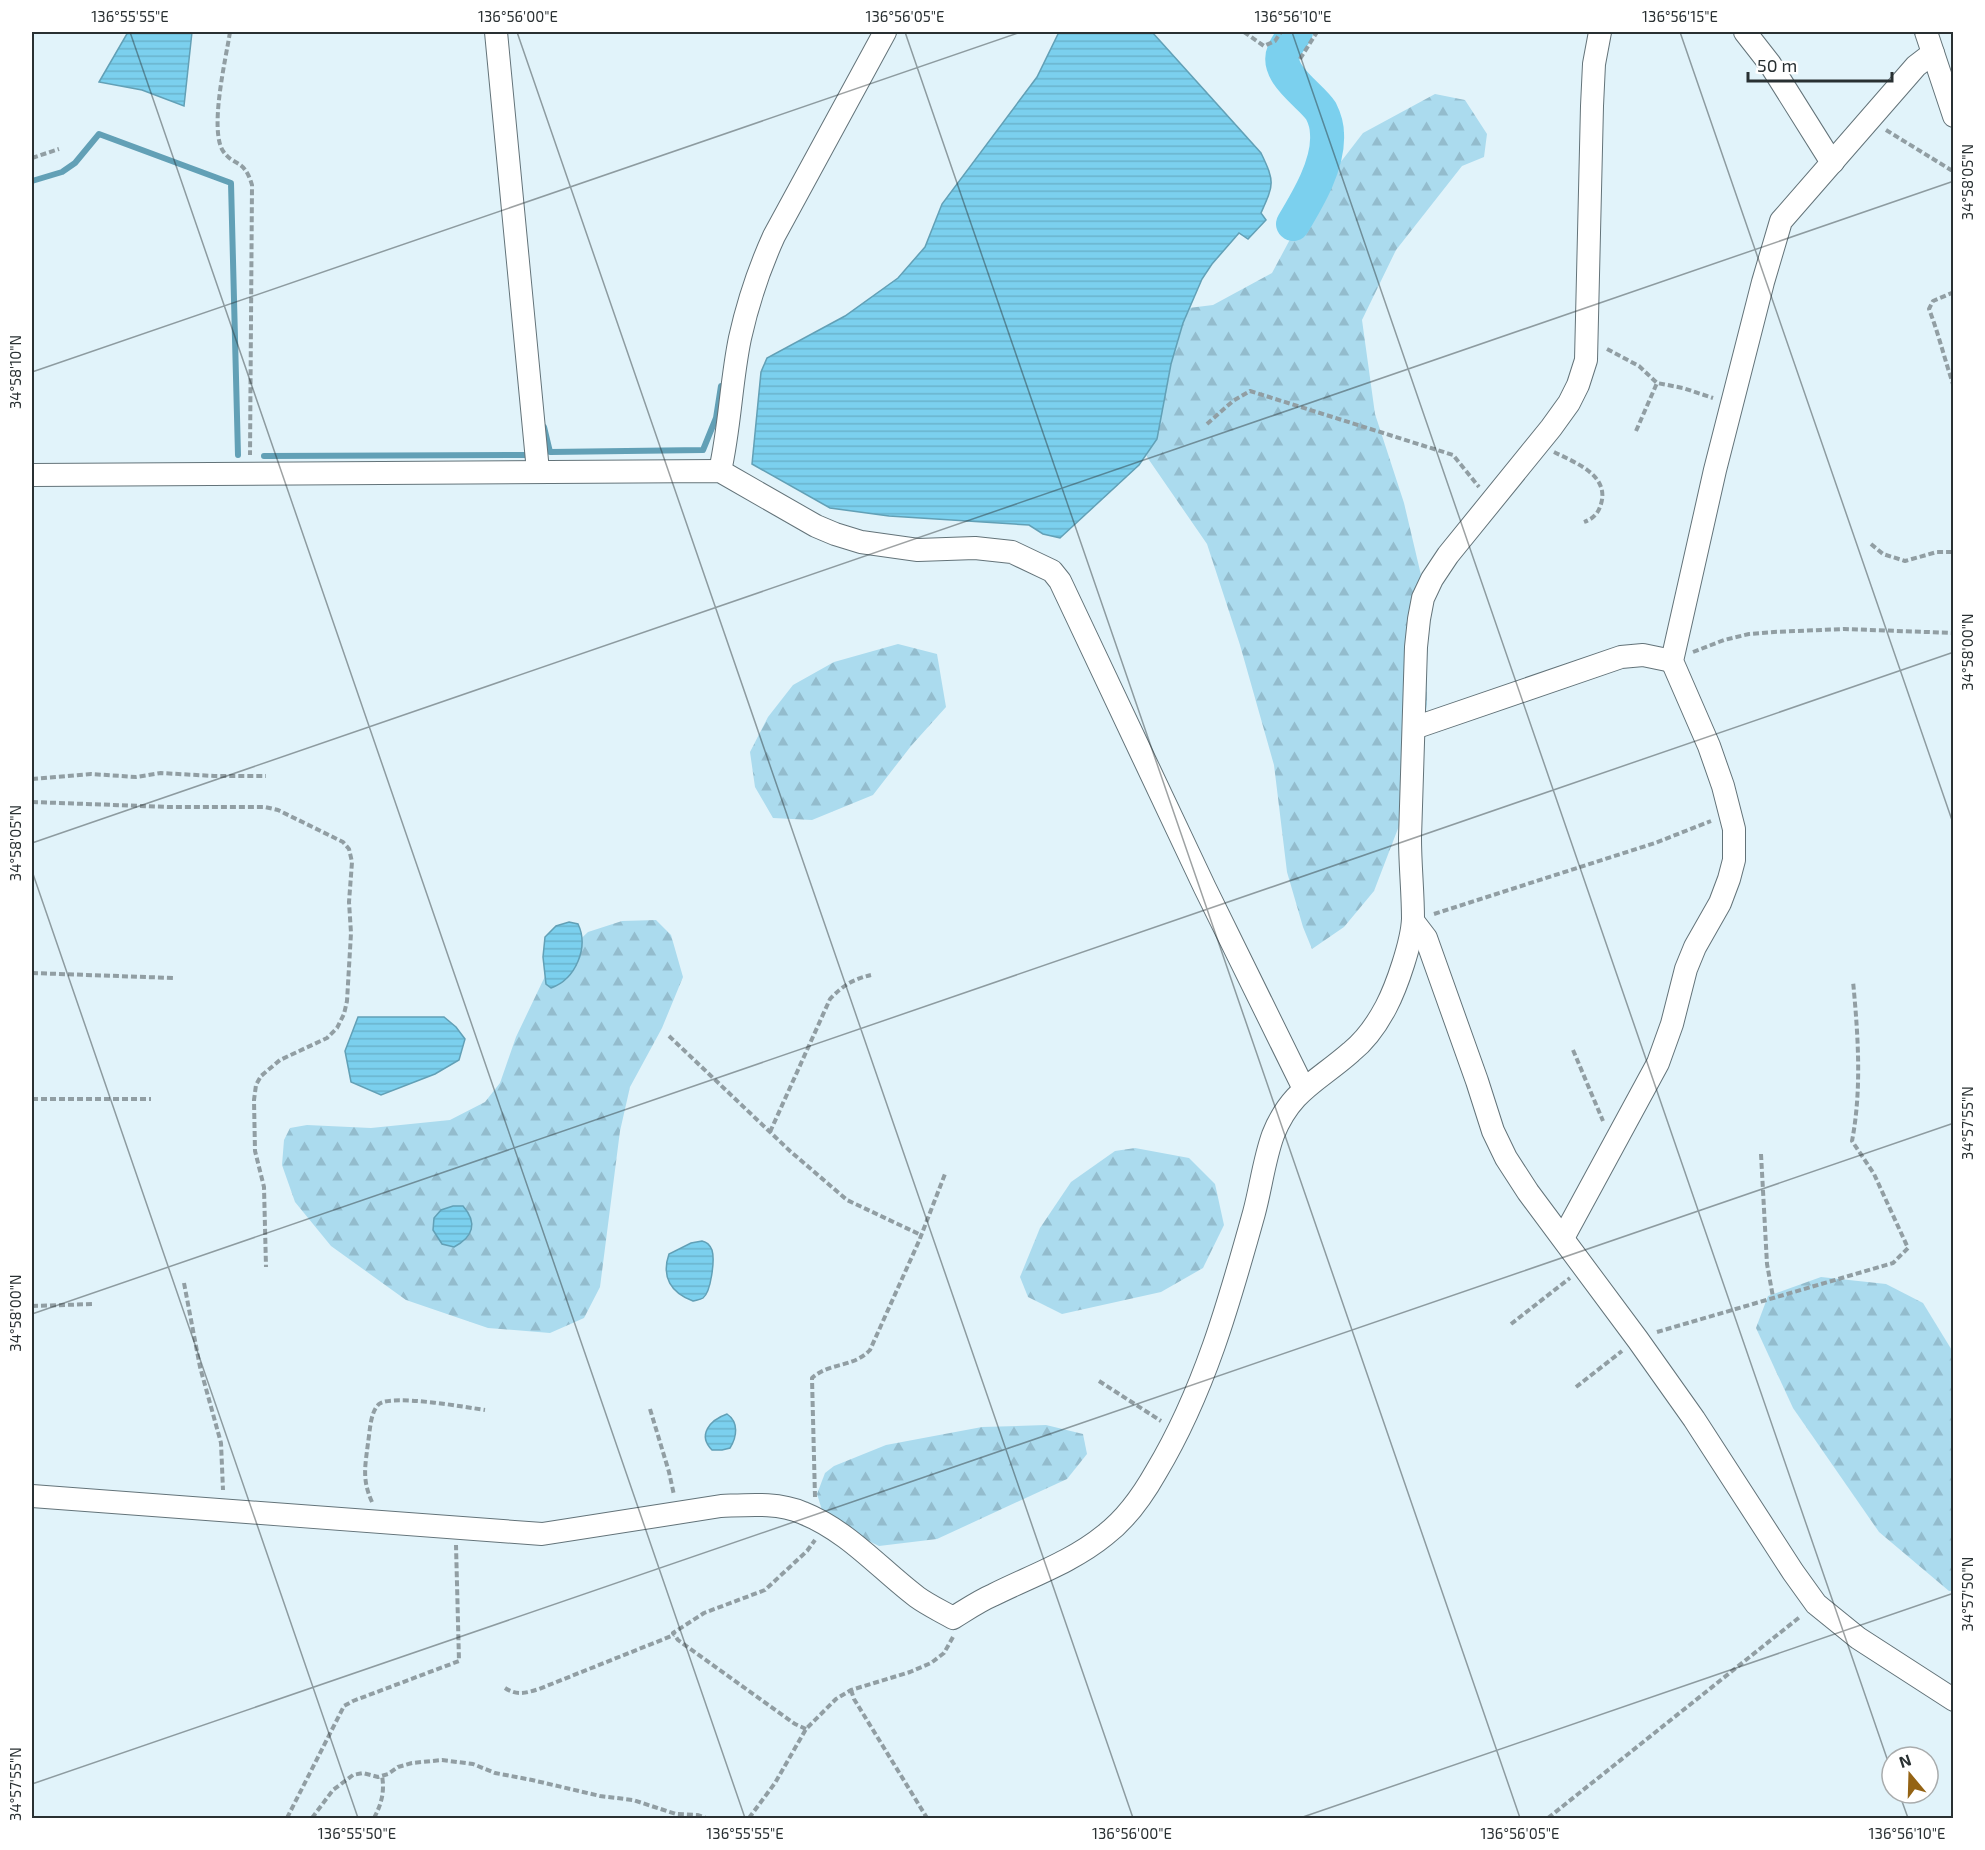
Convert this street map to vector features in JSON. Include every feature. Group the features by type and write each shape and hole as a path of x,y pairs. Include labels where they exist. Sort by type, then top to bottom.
{"street":[{"path":"496,32 538,471"},
{"path":"720,471 740,339 760,266 885,32"},
{"path":"32,1496 542,1534 721,1506 750,1504 781,1507 802,1512 849,1540 919,1598 953,1618 989,1596 1064,1561 1107,1534 1123,1518 1147,1487 1178,1431 1214,1349 1235,1283 1268,1149 1285,1111 1304,1089 1370,1034 1400,976 1413,921 1410,850 1416,647 1423,598 1448,555 1569,403 1586,360 1592,95 1594,64 1600,32"},
{"path":"1745,32 1770,64 1833,162"},
{"path":"1926,32 1953,116"},
{"path":"1563,1238 1658,1063 1672,1024 1686,969 1695,947 1720,903 1734,860 1734,829 1731,814 1709,746 1672,661 1732,403 1781,221 1916,66 1933,53"},
{"path":"32,475 720,471 816,526 861,542 918,550 975,548 1012,552 1052,571 1060,582 1205,888 1304,1089"},
{"path":"1414,728 1621,657 1643,655 1672,661"},
{"path":"1413,921 1426,938 1493,1131 1506,1158 1528,1192 1694,1419 1816,1604 1858,1638 1953,1700"}],"path":[{"path":"230,32 220,95 218,126 224,152 246,168 252,185 250,475"},
{"path":"1244,32 1264,46 1275,41 1281,32"},
{"path":"1300,59 1317,32"},
{"path":"1870,121 1951,170 1953,169"},
{"path":"32,158 59,149"},
{"path":"1953,292 1933,301 1929,309 1953,387"},
{"path":"1586,344 1604,347 1639,366 1657,382 1732,403"},
{"path":"1636,430 1657,382"},
{"path":"1207,424 1233,401 1250,391 1453,455 1491,501"},
{"path":"1538,444 1583,466 1597,478 1603,491 1602,502 1592,520 1584,522"},
{"path":"1871,544 1883,554 1905,561 1937,552 1953,552"},
{"path":"1672,661 1724,640 1774,632 1844,629 1953,633"},
{"path":"32,778 91,774 136,777 162,773 266,776"},
{"path":"32,802 170,807 265,807 278,810 343,842 349,849 352,862 349,902 351,933 347,1001 344,1014 337,1028 327,1038 280,1060 261,1076 256,1085 255,1151 264,1187 266,1267"},
{"path":"1413,921 1655,843 1731,814"},
{"path":"32,973 173,978"},
{"path":"770,1132 830,999 841,987 857,978 872,975"},
{"path":"1576,1387 1638,1340 1649,1335 1893,1263 1908,1248 1874,1174 1852,1141 1857,1113 1857,1022 1853,981"},
{"path":"669,1036 770,1132 847,1200 921,1235"},
{"path":"1573,1050 1602,1118 1616,1142"},
{"path":"32,1099 151,1099"},
{"path":"1761,1154 1767,1264 1773,1297"},
{"path":"806,1729 795,1724 678,1640 673,1633 704,1613 765,1590 807,1551 817,1538 812,1378 824,1370 855,1362 870,1350 921,1235 945,1174"},
{"path":"1511,1324 1584,1267"},
{"path":"184,1282 200,1367 221,1443 224,1511"},
{"path":"32,1306 94,1304"},
{"path":"1099,1381 1178,1431"},
{"path":"378,1521 366,1488 364,1474 371,1420 377,1405 387,1400 410,1400 484,1410"},
{"path":"650,1409 669,1472 678,1513"},
{"path":"287,1818 344,1706 459,1661 456,1527"},
{"path":"1548,1818 1816,1604"},
{"path":"749,1818 775,1783 806,1729 836,1699 851,1690 910,1672 931,1663 944,1653 954,1635 953,1618"},
{"path":"505,1688 516,1694 523,1694 675,1635"},
{"path":"851,1690 854,1699 927,1818"},
{"path":"312,1818 333,1790 353,1775 363,1773 378,1778 398,1767 412,1763 442,1760 473,1764 495,1773 600,1796 633,1800 675,1815 698,1815 706,1818"},
{"path":"374,1818 381,1803 384,1784 382,1776"}],"green space":[{"path":"1435,94 1465,100 1487,134 1484,157 1462,166 1396,250 1362,320 1375,414 1404,503 1425,592 1427,704 1412,792 1374,891 1344,927 1312,949 1287,872 1274,765 1240,645 1207,544 1147,457 1122,389 1140,314 1213,305 1272,273 1310,202 1363,133"},
{"path":"898,644 937,654 946,707 911,746 873,795 812,820 773,818 755,787 750,752 768,717 793,685 834,662"},
{"path":"656,920 671,935 683,977 662,1028 630,1087 620,1131 600,1287 584,1318 550,1333 488,1328 406,1300 331,1246 295,1202 282,1165 284,1140 290,1128 307,1125 371,1128 450,1120 485,1102 500,1083 516,1037 548,970 588,932 622,921"},
{"path":"1135,1148 1189,1158 1215,1184 1224,1225 1203,1268 1161,1292 1062,1314 1028,1297 1020,1277 1040,1228 1071,1182 1115,1151"},
{"path":"1821,1277 1886,1284 1923,1303 1953,1352 1953,1591 1949,1591 1879,1532 1793,1408 1756,1328 1768,1296"},
{"path":"1046,1425 1083,1434 1087,1454 1067,1479 937,1539 879,1546 825,1520 817,1494 825,1473 834,1466 886,1445 982,1427"}],"shaded area":[{"path":"128,32 192,32 184,106 142,90 99,82"},
{"path":"1059,32 1152,32 1261,153 1271,177 1270,189 1261,213 1266,220 1248,239 1239,233 1202,279 1183,323 1171,364 1157,439 1139,465 1060,538 1043,534 1029,525 889,516 830,508 752,464 761,372 767,358 845,316 898,278 925,247 942,204 1037,77"},
{"path":"569,922 578,924 582,942 581,952 573,970 560,984 551,988 546,984 543,957 545,937 556,926"},
{"path":"358,1017 444,1017 465,1039 459,1060 435,1074 381,1095 351,1082 345,1051"},
{"path":"463,1206 472,1224 466,1239 454,1247 442,1244 433,1230 434,1218 441,1210"},
{"path":"702,1241 712,1250 712,1276 706,1295 702,1299 693,1301 679,1294 670,1283 666,1270 667,1262 669,1254 691,1243"},
{"path":"727,1414 735,1425 732,1444 730,1448 712,1450 706,1439 708,1429 715,1420"}],"waterway":[{"path":"1293,224 1321,169 1327,145 1325,122 1321,111 1295,84 1284,68 1282,60 1284,51 1296,32"},
{"path":"32,181 62,172 75,163 99,134 231,183 238,455"},
{"path":"544,427 550,452 703,450 716,418 721,386"},
{"path":"264,456 527,455"}]}
